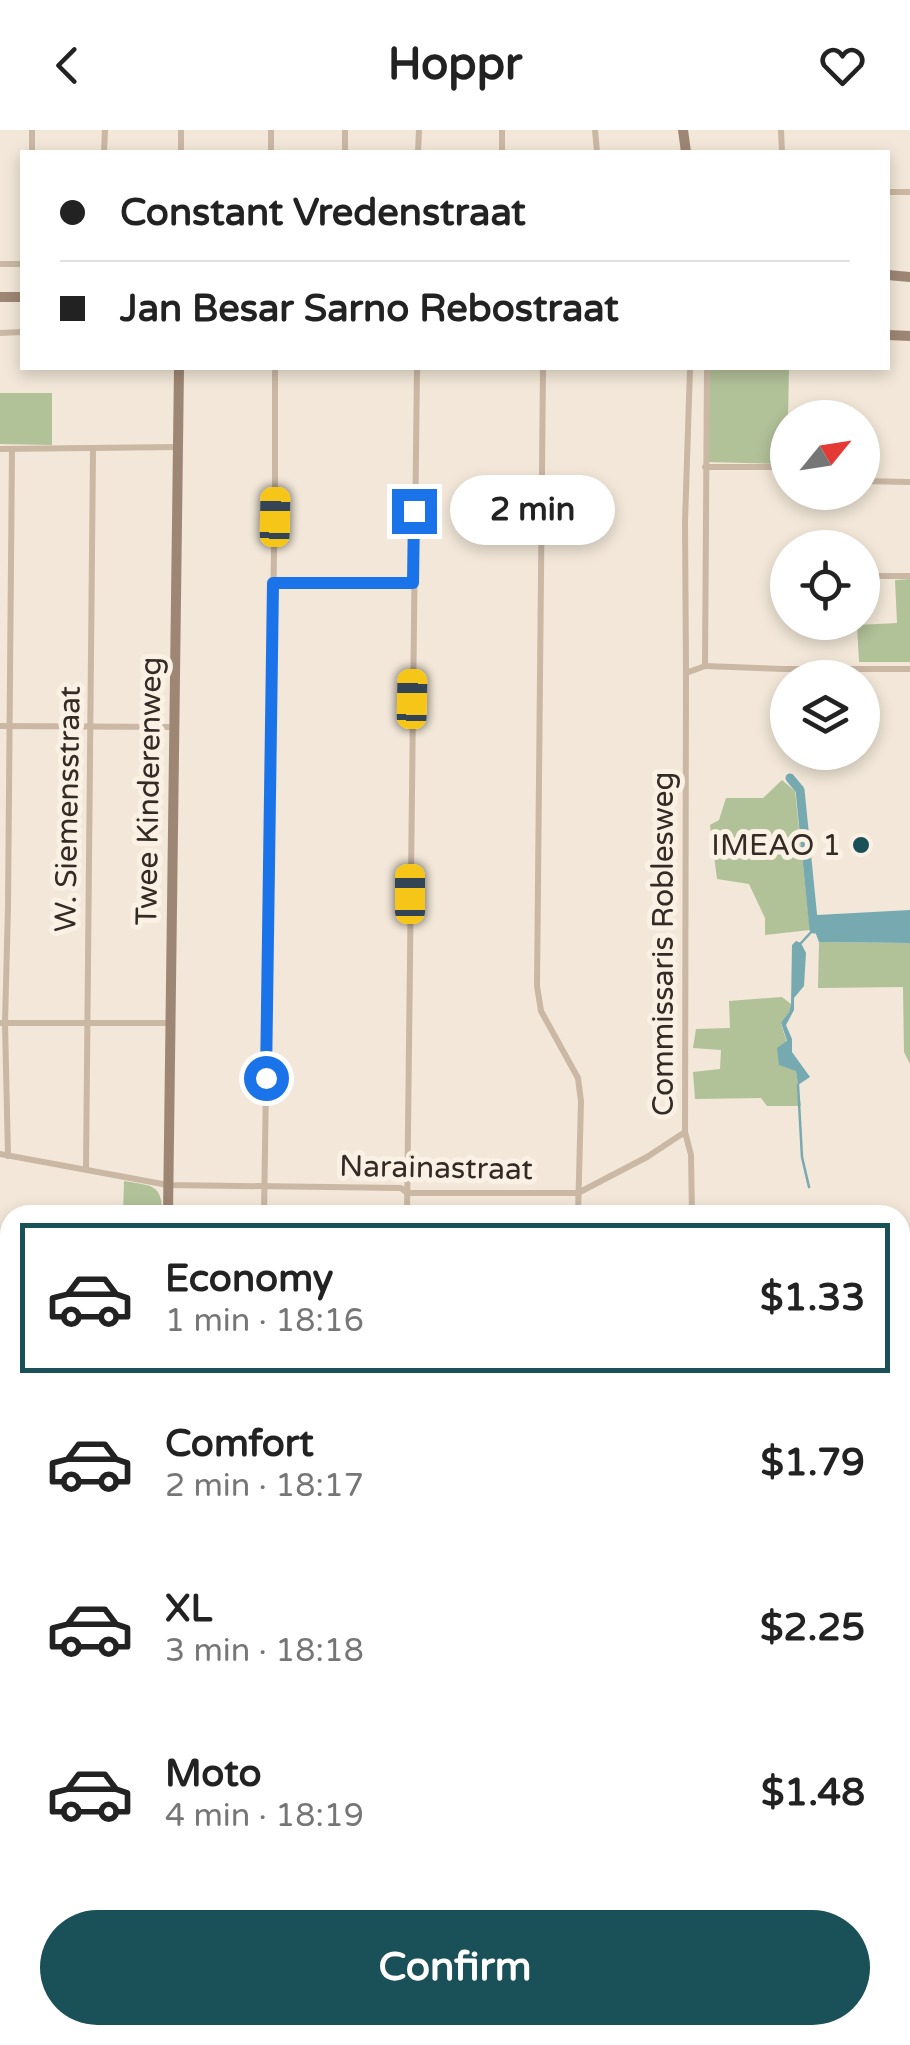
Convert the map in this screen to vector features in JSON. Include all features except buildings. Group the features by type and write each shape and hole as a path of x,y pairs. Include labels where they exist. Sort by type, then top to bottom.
{"street":[{"name":"Twee Kinderenweg","path":"168,1205 179,370"},
{"path":"264,1205 275,370"},
{"path":"407,1205 417,370"},
{"path":"543,370 537,986 540,1011 578,1078 578,1205"},
{"name":"Commissaris Roblesweg","path":"690,370 685,522 685,1132 691,1155 692,1205"},
{"path":"704,666 706,370"},
{"path":"0,449 178,447"},
{"path":"4,1155 2,1023 12,449"},
{"name":"W. Siemensstraat","path":"86,1169 93,449"},
{"path":"704,467 770,467"},
{"path":"880,481 910,482"},
{"path":"880,576 910,576"},
{"path":"273,583 413,583"},
{"path":"686,673 704,666 910,669"},
{"path":"0,726 175,727"},
{"path":"2,1023 170,1023"},
{"name":"Narainastraat","path":"4,1155 168,1185 578,1193 685,1132"}],"green space":[{"path":"710,370 789,370 788,400 770,400 770,464 708,462"},
{"path":"0,393 52,393 52,445 0,444"},
{"path":"910,579 910,662 859,660 858,640 880,640 880,624 897,623 895,580"},
{"path":"782,780 795,791 810,930 765,935 765,918 749,884 717,879 710,825 719,820 726,798 763,798"},
{"path":"819,942 910,943 910,1064 904,1052 903,987 818,988"},
{"path":"782,997 791,1004 781,1024 796,1071 801,1106 767,1106 761,1098 695,1099 693,1072 720,1069 721,1050 693,1048 696,1029 730,1028 729,1001"},
{"path":"124,1181 154,1188 161,1205 123,1205"}],"water":[{"path":"910,910 910,943 819,942 814,929 817,915"},
{"path":"796,941 806,953 804,986 794,998 794,1010 786,1025 792,1052 810,1077 798,1085 796,1071 779,1065 777,1048 787,1041 781,1023 791,1004 792,945"}],"waterway":[{"path":"790,778 800,790 814,929 822,929"},
{"path":"801,943 814,929"},
{"path":"798,1085 802,1157 809,1187"}],"place":[{"name":"IMEAO 1","path":"861,845"}],"route":[{"path":"266,1078 273,583 413,583 414,511"}]}
